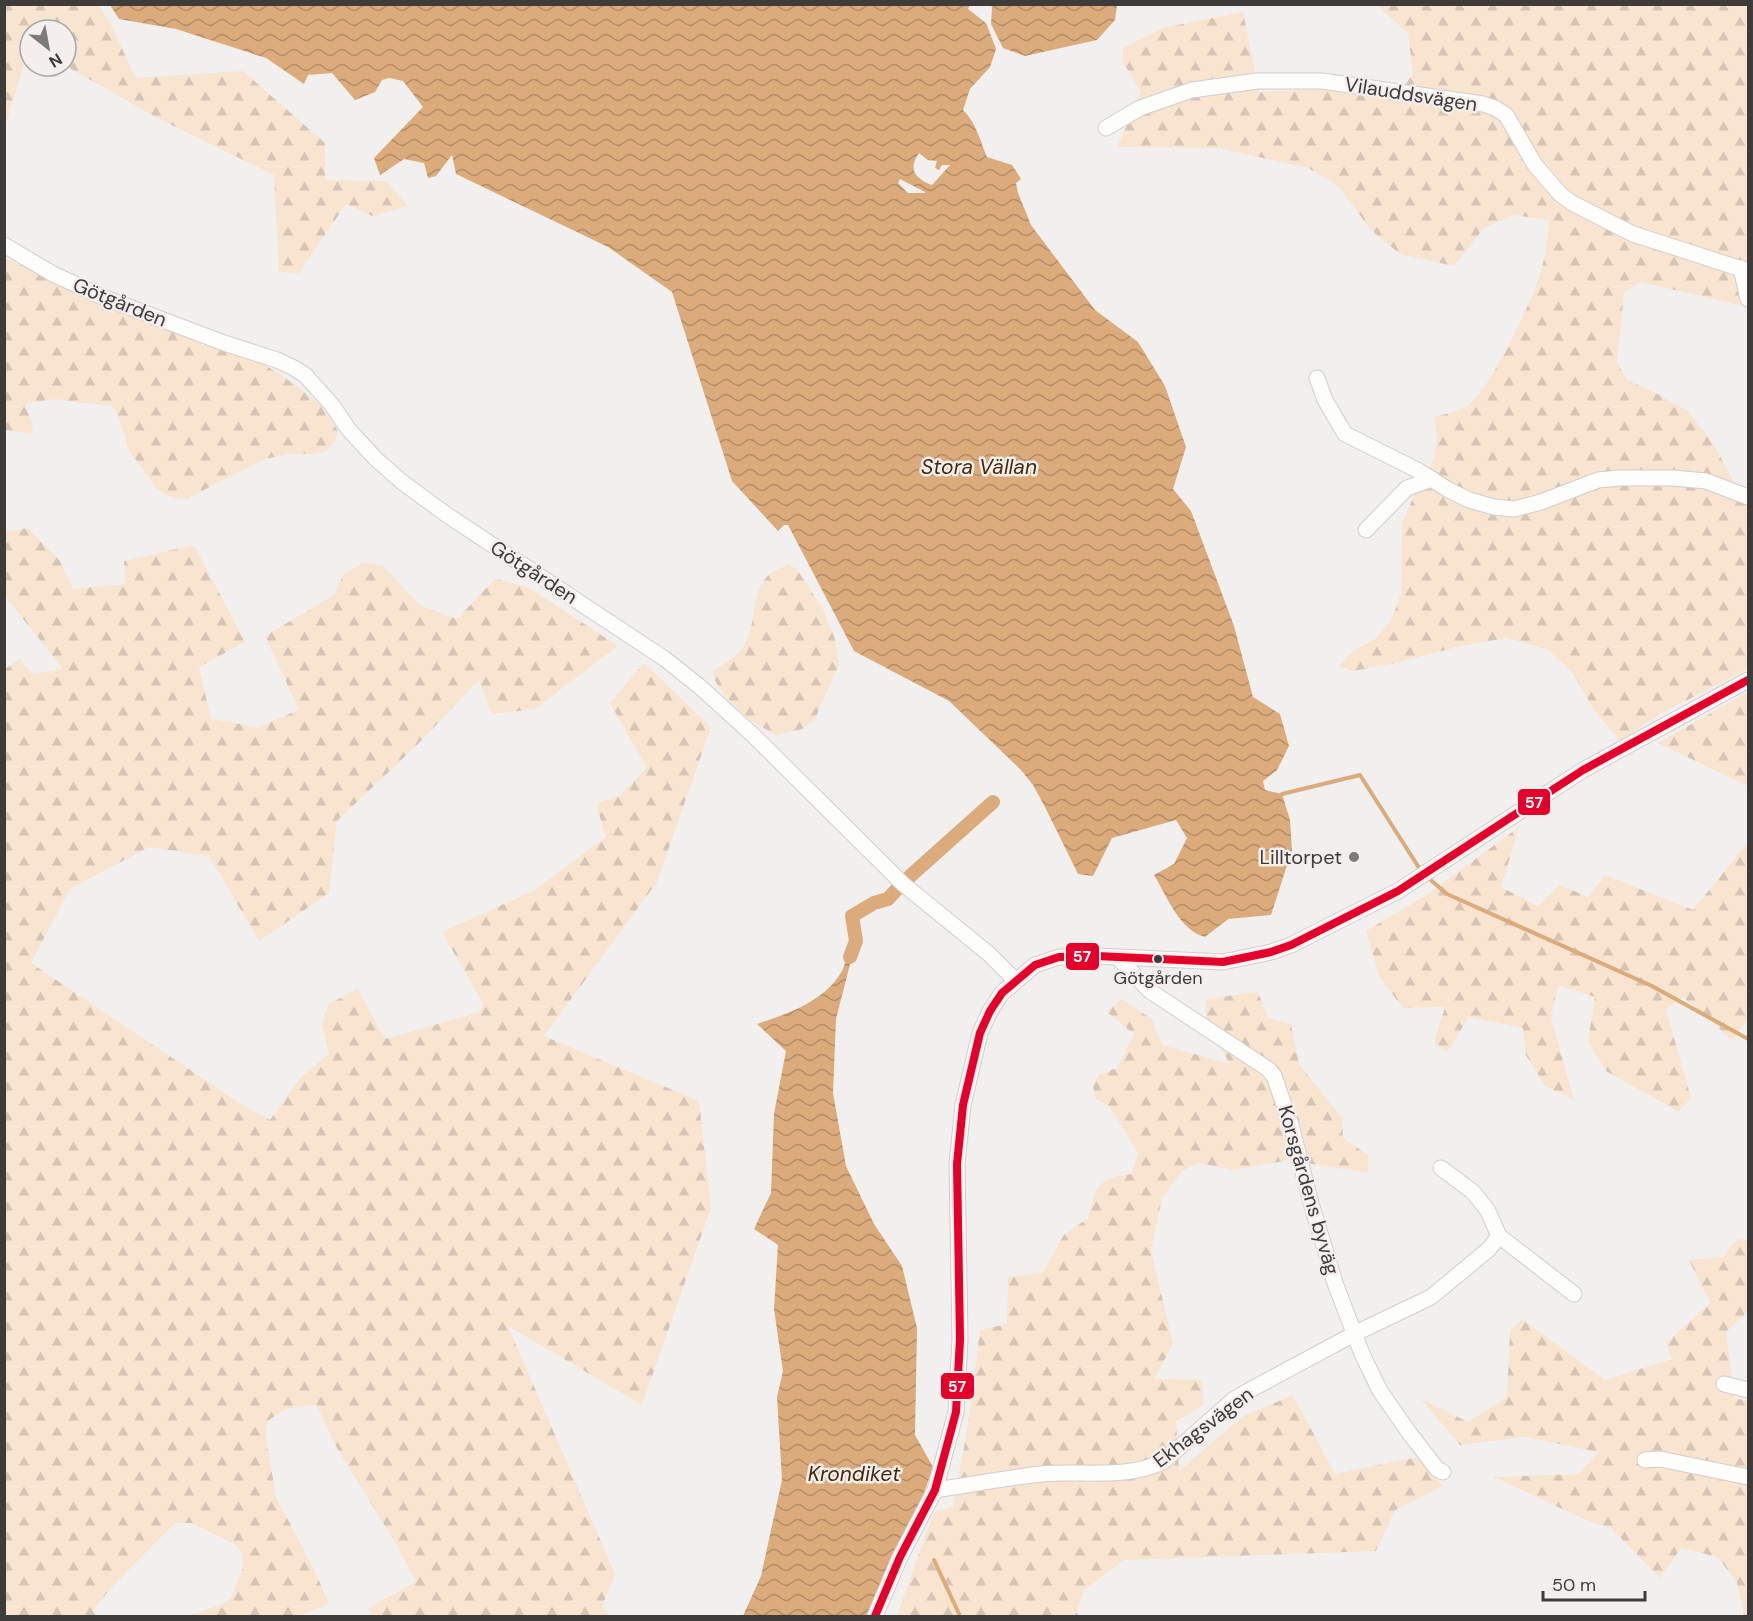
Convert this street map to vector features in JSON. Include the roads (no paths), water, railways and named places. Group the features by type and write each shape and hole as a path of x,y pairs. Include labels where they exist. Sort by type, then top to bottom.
{"street":[{"name":"Vilauddsvägen","path":"1106,128 1140,108 1192,90 1257,81 1322,81 1483,104 1496,108 1506,115 1535,165 1560,194 1572,203 1633,234 1745,269 1749,299"},
{"name":"Götgården","path":"4,245 53,274 105,298 224,343 278,360 305,375 332,405 349,430 402,482 447,515 665,659 699,686 753,735 903,884 989,954 1015,980"},
{"path":"1317,378 1325,400 1346,434 1468,500 1506,509 1541,502 1598,480 1620,478 1673,478 1706,481 1749,497"},
{"path":"1366,530 1407,488 1432,479"},
{"path":"875,1617 900,1557 935,1490 956,1412 960,1339 957,1164 963,1105 980,1033 990,1011 1002,993 1015,980 1035,966 1051,959 1073,956 1223,962 1260,955 1291,945 1398,891 1583,770 1749,680"},
{"name":"Korsgårdens byväg","path":"1118,958 1150,991 1268,1069 1274,1076 1291,1125 1335,1283 1356,1333 1362,1354 1380,1391 1437,1469 1443,1472"},
{"path":"1441,1168 1473,1192 1488,1211 1499,1236 1574,1294"},
{"name":"Ekhagsvägen","path":"935,1490 1041,1474 1127,1472 1151,1468 1176,1452 1233,1400 1356,1333 1431,1297 1489,1249 1499,1236"},
{"path":"1724,1383 1749,1390"},
{"path":"1645,1460 1660,1459 1749,1477"}],"water":[{"name":"Stora Vällan","path":"110,5 970,5 968,9 986,23 996,49 990,67 970,89 963,110 974,126 987,157 1012,165 1021,179 1016,183 1018,193 1031,225 1095,310 1138,342 1165,386 1186,447 1173,489 1191,511 1234,626 1253,697 1280,714 1289,746 1277,770 1263,781 1265,790 1282,794 1290,820 1292,850 1271,915 1228,919 1205,937 1196,933 1181,920 1154,875 1174,864 1187,838 1176,820 1112,838 1093,876 1078,874 1033,785 1021,770 949,701 854,651 788,525 784,525 778,531 732,481 672,292 608,247 456,174 452,155 436,176 428,178 424,163 404,159 380,175 374,158 423,107 403,81 389,78 382,80 375,92 355,100 332,73 308,75 304,84 266,58 176,29 119,19","holes":["919,153 928,160 937,161 935,168 939,170 942,165 950,165 932,185 915,173 914,164","900,179 925,192 925,193 908,193 898,183"]},
{"path":"990,5 1117,5 1115,20 1097,40 1025,56 1003,48 991,24 992,7"},
{"name":"Krondiket","path":"856,941 836,1019 833,1093 846,1166 874,1224 902,1266 917,1328 915,1435 933,1467 912,1528 871,1616 743,1616 761,1576 782,1480 777,1397 783,1371 774,1309 778,1245 754,1229 771,1193 774,1114 786,1051 757,1024 805,1005 826,991 843,968 848,944"}],"waterway":[{"path":"1282,794 1360,775 1421,871"},
{"path":"908,878 993,802"},
{"path":"1426,876 1447,894 1652,986 1748,1039"},
{"path":"850,957 856,941 852,916 874,903 888,899 898,888"},
{"path":"934,1560 960,1616"}],"place":[{"name":"Lilltorpet","path":"1354,857"},
{"name":"Götgården","path":"1158,959"}]}
